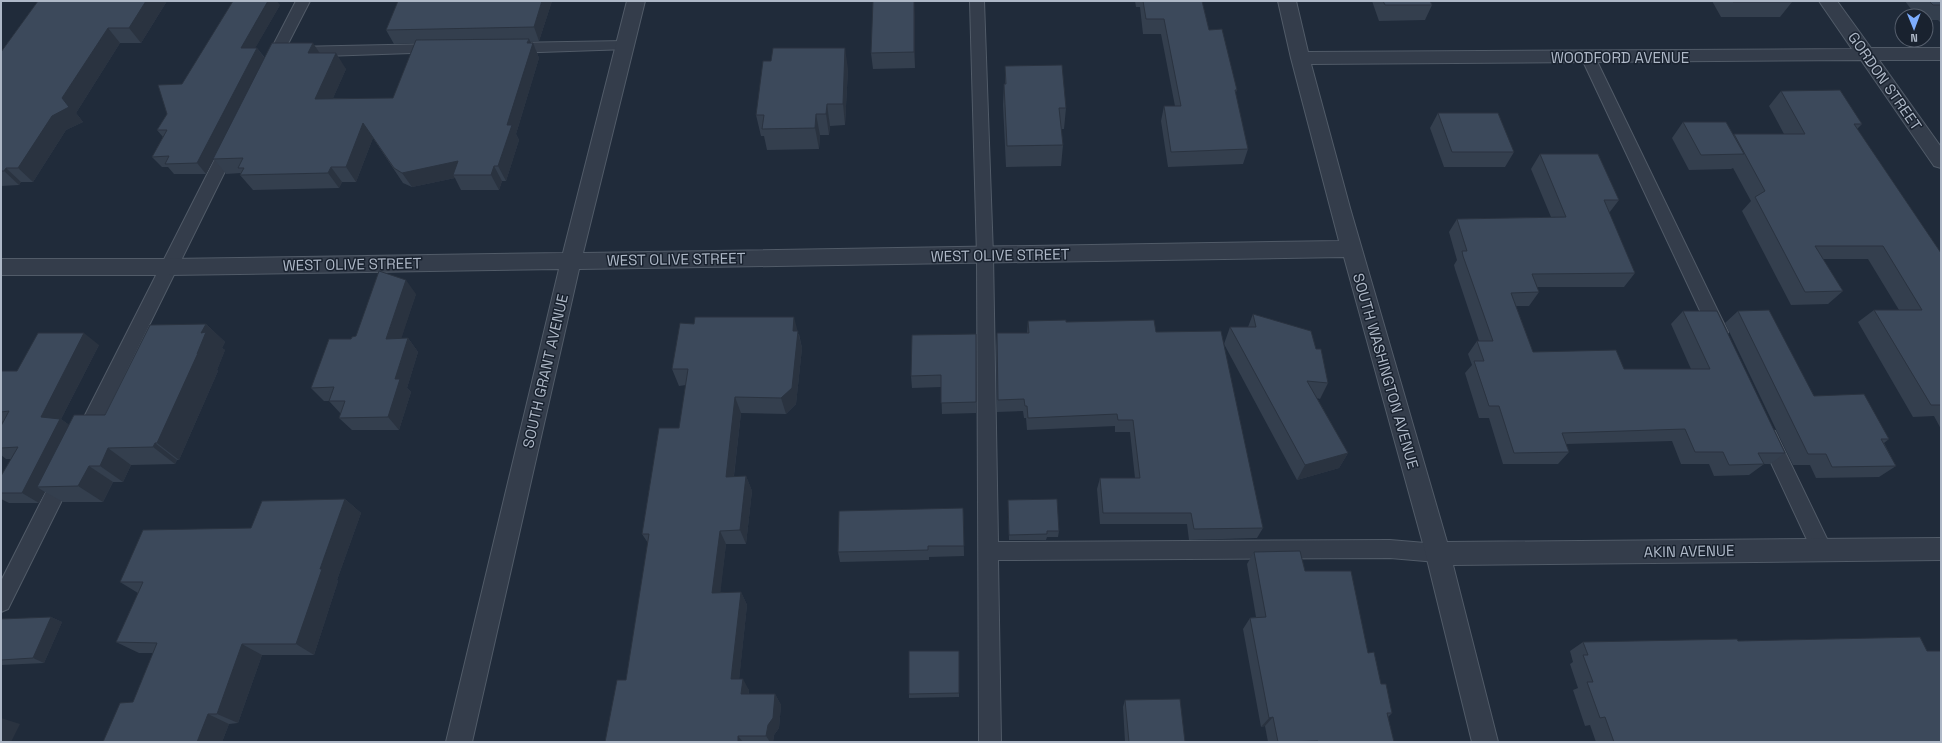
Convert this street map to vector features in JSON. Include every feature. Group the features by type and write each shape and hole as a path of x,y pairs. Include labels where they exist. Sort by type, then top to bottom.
{"street":[{"name":"SOUTH GRANT AVENUE","path":"459,742 571,261 636,1"},
{"name":"SOUTH WASHINGTON AVENUE","path":"1287,1 1300,58 1351,249 1437,553 1485,742"},
{"name":"GORDON STREET","path":"1828,1 1941,161"},
{"name":"WOODFORD AVENUE","path":"1300,58 1941,54"},
{"name":"WEST OLIVE STREET","path":"1,267 169,267 985,256 1351,249"},
{"name":"AKIN AVENUE","path":"1437,553 1484,554 1941,549"}],"lane":[{"path":"263,80 303,1"},
{"path":"977,1 985,256 990,551 990,742"},
{"path":"498,48 624,46"},
{"path":"277,52 451,49"},
{"path":"1588,57 1727,350"},
{"path":"1,602 239,128"},
{"path":"1761,421 1822,550"},
{"path":"990,551 1390,549 1437,553"}],"building":[{"path":"38,1 146,1 129,28 108,28 62,98 69,107 52,116 18,168 6,168 4,171 1,171 1,52"},
{"path":"233,1 268,1 241,48 257,48 197,163 165,164 169,156 152,157 167,130 157,130 167,114 158,85 182,84"},
{"path":"398,1 542,1 534,27 386,30"},
{"path":"873,1 914,1 914,52 871,53"},
{"path":"1143,1 1202,1 1209,30 1222,29 1237,90 1235,90 1248,149 1171,152 1164,106 1181,106 1164,19 1146,19"},
{"path":"1383,1 1430,1 1432,5 1385,5"},
{"path":"1732,1 1792,1 1792,2 1733,2"},
{"path":"1929,1 1941,1 1941,5 1933,5"},
{"path":"529,39 527,43 533,43 507,125 512,125 498,166 494,166 491,175 453,175 458,161 402,173 394,168 363,123 346,167 331,167 328,173 240,175 244,168 238,168 243,158 213,159 272,43 313,43 308,53 336,53 315,99 393,98 416,40"},
{"path":"773,48 845,48 843,104 827,104 826,114 816,114 815,128 762,129 764,115 756,115 763,61 771,61"},
{"path":"1062,65 1066,108 1059,108 1063,145 1007,146 1004,84 1006,84 1005,66"},
{"path":"1840,90 1862,124 1854,124 1941,253 1941,405 1931,405 1874,310 1922,310 1883,246 1815,246 1843,291 1805,292 1755,197 1765,191 1734,134 1805,134 1781,91"},
{"path":"1438,113 1498,113 1514,152 1452,152"},
{"path":"1683,122 1726,122 1744,154 1701,155"},
{"path":"1540,154 1598,154 1619,200 1604,200 1635,273 1532,274 1539,292 1511,293 1533,352 1616,350 1624,369 1710,369 1683,311 1717,311 1785,453 1758,453 1764,464 1729,465 1723,452 1695,452 1685,429 1562,433 1569,452 1514,453 1499,406 1489,406 1474,361 1484,361 1477,341 1493,341 1463,256 1462,251 1467,251 1457,219 1566,217"},
{"path":"379,271 406,280 386,339 408,338 395,379 400,379 388,417 339,418 345,401 329,401 334,387 311,388 329,339 351,339 352,337 356,336"},
{"path":"1769,310 1814,396 1864,394 1889,439 1881,439 1896,466 1832,467 1826,454 1808,454 1738,311"},
{"path":"1253,314 1311,331 1316,349 1321,349 1328,383 1307,381 1348,453 1305,465 1230,327 1256,327"},
{"path":"695,317 794,317 793,331 798,331 792,388 781,398 735,397 726,477 746,476 740,530 720,531 712,593 741,592 731,679 743,679 741,694 775,694 773,718 768,725 766,736 738,736 738,742 605,742 617,680 626,680 649,534 642,534 659,428 679,428 688,369 672,369 680,323 694,324"},
{"path":"1066,320 1066,322 1154,320 1156,332 1221,331 1263,528 1194,529 1191,513 1103,513 1100,478 1140,478 1133,420 1118,420 1117,414 1028,418 1027,406 1025,406 1024,399 998,400 997,333 1029,333 1028,321"},
{"path":"206,324 201,333 206,332 197,354 198,353 157,443 155,443 153,447 108,448 100,466 89,466 78,486 37,487 74,415 105,415 150,325"},
{"path":"38,333 84,333 41,417 60,419 22,493 1,493 1,476 18,447 1,448 1,426 9,411 1,412 1,371 17,371"},
{"path":"976,334 976,402 941,403 941,375 911,376 912,335"},
{"path":"345,499 320,569 322,569 296,644 242,644 217,714 208,714 197,742 103,742 120,703 133,702 157,643 116,642 143,582 120,582 143,530 251,528 262,501"},
{"path":"1057,499 1059,531 1047,531 1047,534 1009,535 1008,500"},
{"path":"963,508 964,546 928,546 928,550 838,552 839,511"},
{"path":"1300,551 1305,571 1351,571 1368,653 1374,652 1381,684 1386,684 1392,713 1387,713 1394,742 1278,742 1273,717 1269,718 1250,618 1266,617 1254,552"},
{"path":"51,617 33,658 1,660 1,619"},
{"path":"1920,637 1927,651 1941,651 1941,742 1614,742 1605,717 1600,718 1587,682 1593,682 1583,655 1588,655 1583,642 1737,639 1738,641"},
{"path":"909,651 959,651 959,693 909,694"},
{"path":"1180,699 1185,742 1129,742 1125,700"}]}
